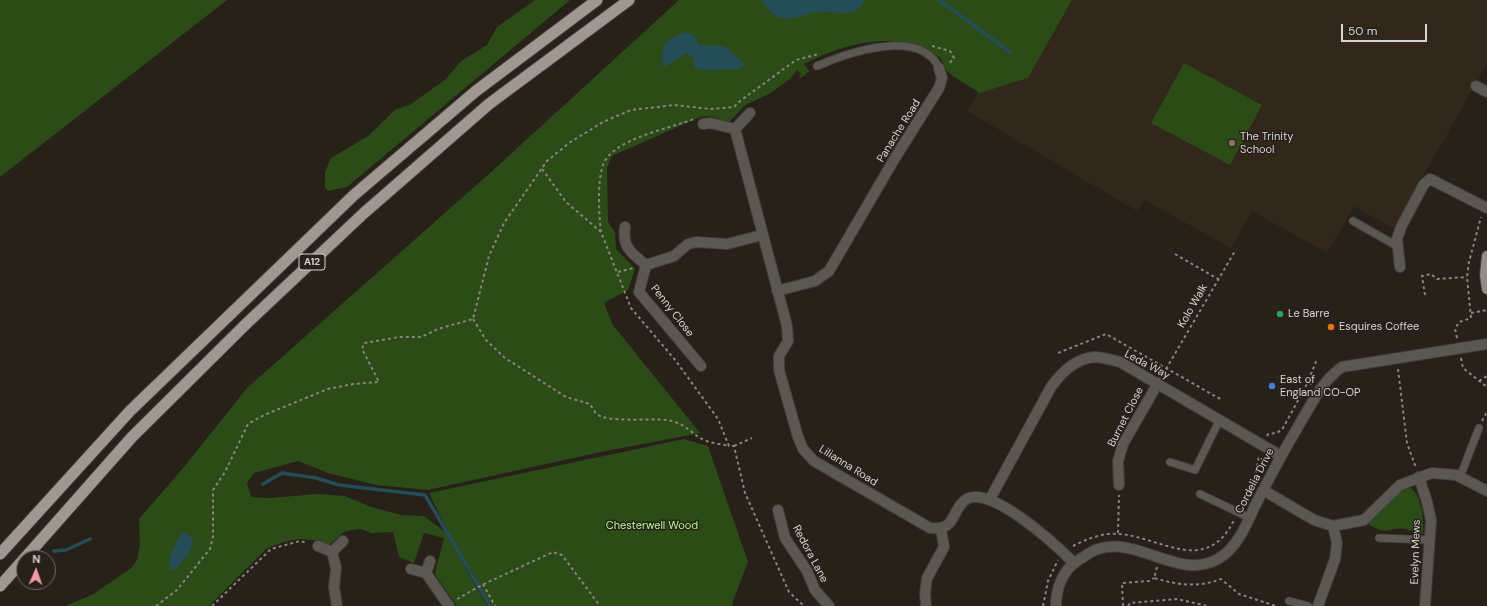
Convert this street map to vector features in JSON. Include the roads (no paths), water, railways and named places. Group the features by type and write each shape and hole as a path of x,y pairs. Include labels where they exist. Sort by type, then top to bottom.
{"highway":[{"name":"A12","path":"0,554 130,411 354,195 476,91 598,0"},
{"name":"A12","path":"33,550 132,437 247,323 364,212 489,104 629,0"},
{"name":"A12","path":"0,586 16,569"}],"main road":[{"path":"1487,256 1485,275 1487,289"}],"street":[{"name":"Panache Road","path":"777,291 815,280 829,271 895,158 940,88 942,78 939,68"},
{"path":"1476,86 1487,92"},
{"path":"702,120 734,130 750,113"},
{"name":"Lilianna Road","path":"734,130 787,326 788,341 779,356 779,370 793,423 803,449 814,461 930,528 941,529"},
{"path":"1400,266 1397,246 1401,227 1424,184 1430,179 1486,207"},
{"path":"625,227 625,245 646,265 674,256 688,244 696,242 727,244 762,235"},
{"name":"Penny Close","path":"646,265 639,292 701,366"},
{"name":"Cordelia Drive","path":"1056,606 1058,589 1062,579 1074,563 1097,549 1109,546 1126,547 1182,564 1197,566 1217,560 1232,548 1250,518 1281,456 1321,389 1334,373 1342,367 1487,344"},
{"name":"Leda Way","path":"990,499 1051,387 1060,374 1072,365 1094,357 1120,362 1158,383 1261,446 1281,456"},
{"name":"Burnet Close","path":"1119,485 1118,460 1123,444 1158,383"},
{"path":"1263,490 1314,520 1333,526 1364,520 1400,485 1432,473 1444,473 1460,477 1487,491"},
{"name":"Evelyn Mews","path":"1419,477 1431,520 1425,606"},
{"path":"926,606 925,594 927,578 944,547 941,529 950,523 963,501 976,496 990,499 1034,525 1074,563"},
{"name":"Redora Lane","path":"778,510 785,538 807,571 815,590 829,606"},
{"path":"1318,606 1335,559 1337,543 1333,526"},
{"path":"332,552 343,541"},
{"path":"318,546 332,552"},
{"path":"332,552 336,568 334,587 338,606"},
{"path":"426,573 430,561"},
{"path":"411,569 426,573 448,605"}],"lane":[{"path":"817,66 864,50 891,45 909,47 924,53 935,59 939,68"},
{"path":"1353,221 1397,246"},
{"path":"1170,462 1195,470 1219,421"},
{"path":"1460,477 1479,428"},
{"path":"1200,494 1250,518"},
{"path":"1379,538 1430,540"},
{"path":"1289,600 1308,606"}],"water":[{"path":"762,0 864,0 856,11 849,13 815,12 797,17 784,18 779,17 769,10"},
{"path":"685,32 693,35 699,45 724,46 745,64 741,69 702,70 694,67 693,58 686,53 665,67 662,54 665,45 673,37"},
{"path":"182,531 193,539 193,543 187,555 176,569 169,569 170,556"}],"waterway":[{"path":"939,0 1010,52"},
{"path":"263,484 282,473 316,478 339,485 425,495 490,606"},
{"path":"56,551 66,550 90,539"}],"place":[{"name":"The Trinity School","path":"1232,143"},
{"name":"Le Barre","path":"1280,314"},
{"name":"Esquires Coffee","path":"1331,327"},
{"name":"East of England CO-OP","path":"1272,386"}],"park label":[{"name":"Chesterwell Wood","path":"652,526"}]}
